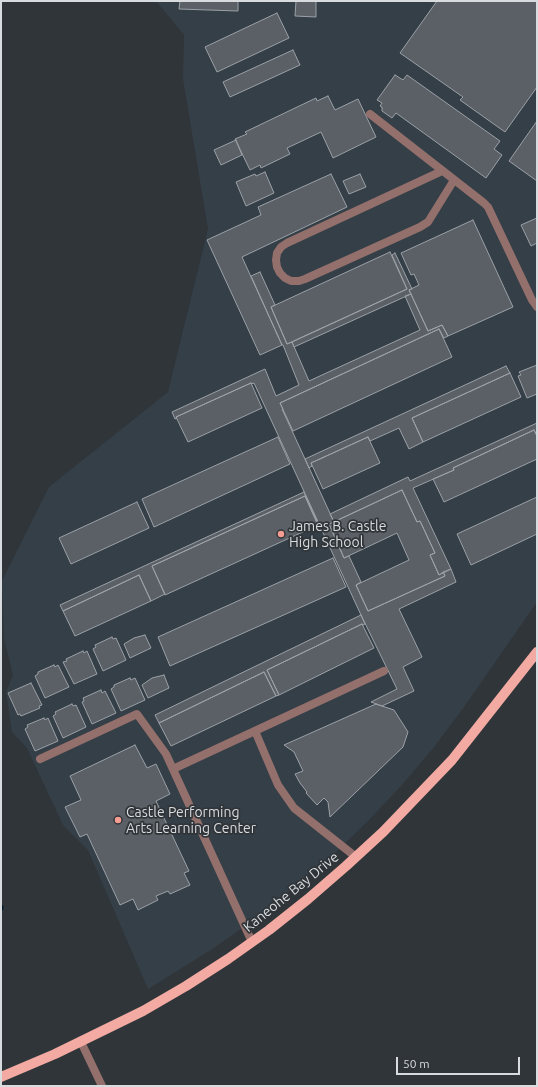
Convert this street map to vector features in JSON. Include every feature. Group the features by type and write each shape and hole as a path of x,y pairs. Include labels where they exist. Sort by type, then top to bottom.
{"main road":[{"name":"Kaneohe Bay Drive","path":"1,1077 81,1042 143,1011 186,986 252,942 308,899 356,857 417,798 452,760 537,652"}],"street":[{"path":"370,114 488,207 532,300 537,307"},
{"path":"442,171 287,243 281,247 277,253 277,267 280,273 285,278 292,281 299,281 420,228 428,222 454,180"},
{"path":"173,769 384,671"},
{"path":"40,759 137,714 162,747 252,942"},
{"path":"255,731 280,789 294,808 356,857"},
{"path":"81,1042 102,1086"}],"shaded area":[{"name":"James B. Castle High School","path":"156,1 537,1 537,602 464,707 434,747 402,785 368,821 332,856 255,919 214,948 148,989 88,850 63,825 27,748 12,732 6,692 13,675 4,638 2,581 49,487 168,392 208,229 183,79 184,35"}],"building":[{"path":"180,1 238,1 238,11 179,9"},
{"path":"296,1 316,1 316,17 295,16"},
{"path":"437,1 537,1 537,87 505,132 460,100 463,97 400,53"},
{"path":"277,13 289,38 217,72 205,47"},
{"path":"293,50 300,65 230,97 223,82"},
{"path":"395,75 403,80 407,75 500,141 494,149 502,155 486,178 396,113 392,118 382,111 382,107 380,106 382,103 377,100"},
{"path":"328,96 335,110 358,99 376,137 333,158 321,132 287,148 290,154 261,168 260,165 250,170 235,139 247,134 245,132 316,98 317,101"},
{"path":"537,121 537,181 509,161"},
{"path":"236,140 242,155 221,165 214,150"},
{"path":"265,172 274,193 246,206 236,182 255,174 256,176"},
{"path":"331,174 347,207 242,257 282,345 260,355 207,240 261,215 258,207"},
{"path":"360,174 366,187 349,194 343,181"},
{"path":"537,218 537,243 531,246 521,225"},
{"path":"473,220 513,307 448,336 442,325 428,331 409,290 419,285 414,274 411,275 401,253"},
{"path":"390,252 407,289 287,344 271,307"},
{"path":"395,253 412,289 409,290 411,294 294,347 292,342 407,289 392,255"},
{"path":"260,272 275,305 271,307 287,344 292,342 309,381 420,330 405,296 411,294 428,331 442,325 448,336 444,338 439,329 280,403 334,522 329,524 344,558 349,556 361,582 356,585 368,611 445,576 443,572 451,569 456,582 399,609 422,657 403,667 414,691 382,706 371,702 397,689 361,615 254,383 176,417 177,418 175,419 172,412 265,369 276,396 299,385 283,345 251,276"},
{"path":"439,329 452,357 293,431 280,403"},
{"path":"537,365 537,394 527,398 518,376 521,375 519,372"},
{"path":"506,366 510,373 412,418 423,442 409,449 399,428 370,441 368,437 311,463 312,466 309,468 305,459"},
{"path":"510,373 521,397 423,442 412,418"},
{"path":"251,383 262,408 188,442 176,417"},
{"path":"537,423 537,436 534,430 453,468 454,470 413,488 451,569 439,575 430,555 435,553 420,521 417,522 402,490 334,522 330,514 408,477 410,481"},
{"path":"534,430 537,436 537,459 444,502 433,479"},
{"path":"278,437 290,464 154,527 142,499"},
{"path":"368,437 380,463 323,489 311,463"},
{"path":"402,490 417,522 420,521 435,553 430,555 439,575 443,572 445,576 368,611 356,585 409,560 397,533 344,558 329,524"},
{"path":"304,492 319,525 305,496 152,566 165,594 151,601 139,575 63,611 60,605"},
{"path":"305,496 318,525 165,595 152,566"},
{"path":"537,497 537,534 471,565 457,534"},
{"path":"137,502 149,528 71,564 59,538"},
{"path":"333,558 346,587 170,666 158,637"},
{"path":"139,575 151,601 75,636 63,611"},
{"path":"361,615 365,624 362,624 267,670 279,695 276,696 264,672 159,723 155,715"},
{"path":"362,624 374,648 279,695 267,670"},
{"path":"145,635 151,648 130,658 124,644 134,638"},
{"path":"112,637 113,639 116,638 126,660 103,671 93,649 96,647 95,645"},
{"path":"83,651 84,653 87,651 97,674 74,684 63,662"},
{"path":"54,665 55,667 58,665 69,687 45,698 35,676 38,672"},
{"path":"264,672 276,696 171,746 159,723"},
{"path":"164,675 169,688 148,698 142,685 152,678"},
{"path":"130,678 131,680 135,678 145,700 121,711 111,689 114,685"},
{"path":"31,683 42,705 39,706 40,708 21,716 20,714 18,715 8,693"},
{"path":"101,690 102,693 105,691 116,713 92,724 82,702 84,701 83,698"},
{"path":"72,704 73,706 76,705 86,727 63,738 53,716 56,714 55,712"},
{"path":"376,704 394,710 408,732 403,747 330,817 328,802 324,798 317,805 306,793 307,792 295,774 303,771 294,752 284,745"},
{"path":"44,718 45,720 48,718 58,741 35,751 25,729 28,727 27,725"},
{"name":"Castle Performing Arts Learning Center","path":"135,745 147,768 156,764 170,794 156,801 189,871 184,873 190,885 170,894 168,891 156,896 158,900 138,910 133,899 120,905 87,834 80,837 65,807 81,800 70,776"}],"place":[{"name":"James B. Castle High School","path":"281,534"},
{"name":"Castle Performing Arts Learning Center","path":"118,820"}]}
